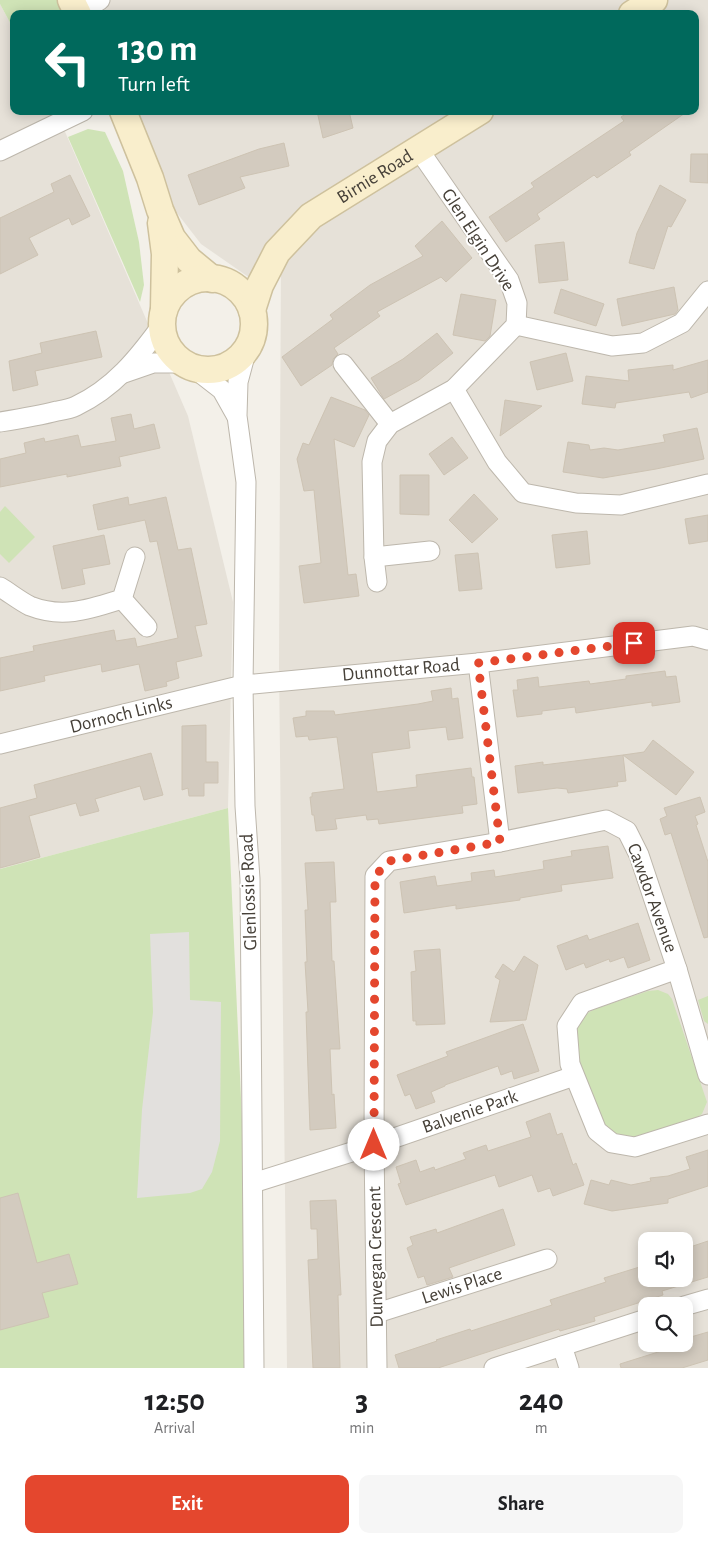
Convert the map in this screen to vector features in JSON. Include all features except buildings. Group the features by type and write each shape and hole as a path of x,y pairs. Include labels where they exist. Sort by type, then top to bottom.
{"street":[{"path":"84,10 100,0"},
{"path":"638,10 654,0"},
{"path":"0,151 75,115"},
{"path":"125,115 172,238 189,260 215,279"},
{"name":"Birnie Road","path":"215,279 254,266 277,252 311,216 474,115"},
{"name":"Glen Elgin Drive","path":"419,150 509,280 517,303 516,325"},
{"path":"160,210 165,254 163,317 165,341 172,353 189,366"},
{"name":"Birnie Road","path":"252,310 260,285 277,252"},
{"path":"0,422 34,417 74,407 124,373 146,347 163,317 172,295 184,284 205,278 232,284 242,293 252,310 255,326 252,340 246,352 236,362 224,368 210,371 189,366 153,363 124,373"},
{"path":"377,582 374,557 372,462 377,441 390,424 454,389 516,325 612,346 643,343 682,323 708,291"},
{"name":"Glenlossie Road","path":"246,352 238,382 236,416 246,482 243,685 245,806 250,879 254,1368"},
{"path":"343,364 390,424"},
{"name":"Glenlossie Road","path":"189,366 222,390 236,416"},
{"path":"454,389 497,462 523,493 576,503 621,505 708,484"},
{"path":"374,557 430,551"},
{"path":"122,599 135,557"},
{"path":"0,587 30,605 51,612 85,611 122,599"},
{"path":"122,599 147,627"},
{"name":"Dunnottar Road","path":"243,685 478,663 693,636 708,640"},
{"path":"478,663 500,842"},
{"name":"Dornoch Links","path":"0,744 243,685"},
{"name":"Cawdor Avenue","path":"374,1145 375,876 389,861 500,842 606,820 627,832 640,855 677,969 703,1037 708,1075"},
{"path":"677,969 582,1003 567,1026 570,1064 597,1131 612,1144 635,1147 708,1124"},
{"name":"Balvenie Park","path":"252,1183 374,1145 574,1076"},
{"name":"Dunvegan Crescent","path":"374,1145 377,1368"},
{"name":"Lewis Place","path":"377,1313 547,1259"},
{"path":"693,1303 708,1299"},
{"path":"494,1368 638,1322"},
{"path":"562,1346 569,1368"}],"shaded area":[{"path":"72,0 708,0 708,1368 287,1368 279,666 281,257 260,285 201,244 150,178 125,115 699,115 699,10 76,10"},
{"path":"0,4 10,23 10,115 58,115 188,416 233,602 228,808 0,869"},
{"path":"189,932 190,1000 221,1002 220,1141 212,1172 202,1189 190,1193 137,1198 142,1110 153,1012 150,934"}],"green space":[{"path":"0,0 58,0 62,10 10,10 10,23 0,4"},
{"path":"88,129 105,132 123,171 139,242 144,285 140,302 68,137"},
{"path":"5,506 35,537 9,563 0,554 0,512"},
{"path":"228,808 254,1368 0,1368 0,869"},
{"path":"658,990 668,994 672,999 707,1102 702,1114 696,1118 634,1138 623,1139 605,1131 580,1072 576,1028 584,1015 595,1009 648,991"},
{"path":"708,996 708,1024 704,1021 698,1000"}],"route":[{"path":"374,1145 375,876 389,861 500,842 478,663 634,643"}]}
